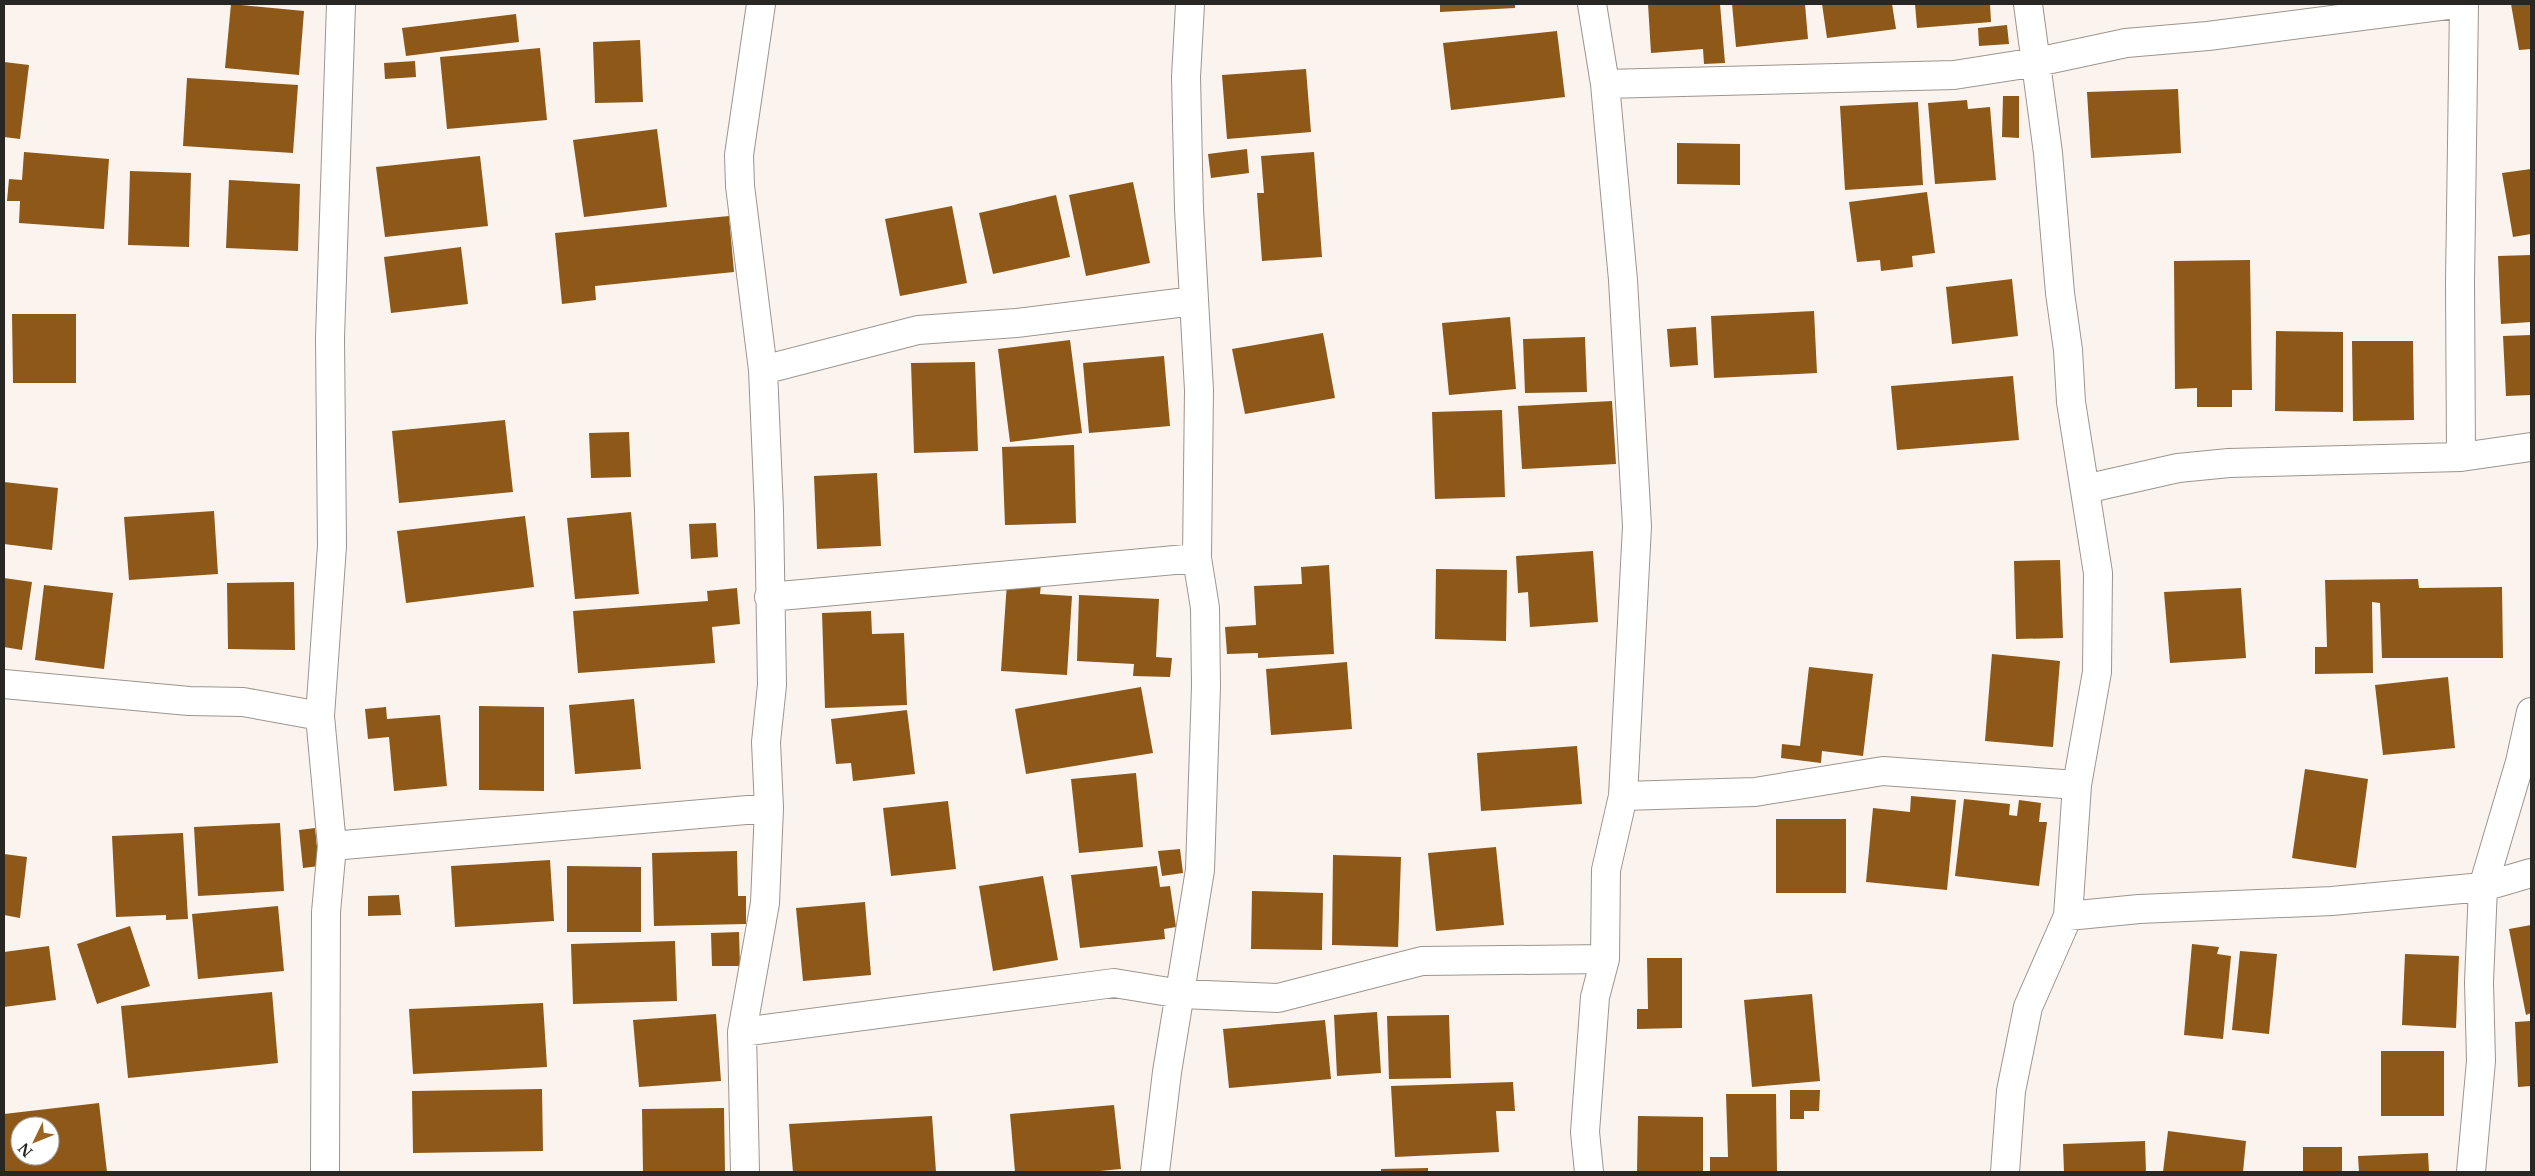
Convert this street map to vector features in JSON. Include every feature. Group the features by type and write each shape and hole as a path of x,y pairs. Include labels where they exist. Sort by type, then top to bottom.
{"street":[{"path":"326,1172 326,912 332,846 320,716 332,546 330,338 341,4"},
{"path":"745,1172 742,1032 765,903 769,808 766,742 772,685 769,598 769,510 763,370 740,186 739,155 761,4"},
{"path":"1155,1172 1167,1072 1200,870 1206,686 1205,608 1197,558 1199,390 1186,77 1190,4"},
{"path":"1589,1172 1585,1132 1595,997 1605,959 1606,870 1623,796 1637,526 1623,280 1605,84 1592,4"},
{"path":"2005,1172 2011,1091 2028,1007 2068,916 2077,785 2097,672 2098,573 2071,402 2068,350 2060,293 2048,153 2028,4"},
{"path":"1605,84 1954,75 2037,62 2126,44 2208,36 2455,4"},
{"path":"2461,457 2460,282 2464,4"},
{"path":"763,370 918,330 1016,323 1194,301"},
{"path":"2085,489 2178,468 2229,463 2461,457 2531,447"},
{"path":"769,598 1197,558"},
{"path":"4,684 189,701 243,702 320,716"},
{"path":"2471,1172 2481,1061 2479,982 2482,887 2520,762 2531,712"},
{"path":"1623,796 1756,792 1883,772 2077,785"},
{"path":"332,846 769,808"},
{"path":"2068,916 2139,909 2332,901 2482,887 2531,873"},
{"path":"742,1032 1114,983 1181,994 1278,998 1422,961 1605,959"}],"building":[{"path":"231,4 304,11 299,75 225,68"},
{"path":"1440,4 1515,4 1515,8 1440,12"},
{"path":"1648,4 1720,4 1725,63 1704,64 1703,49 1651,53"},
{"path":"1732,4 1805,4 1808,39 1736,47"},
{"path":"1822,4 1892,4 1896,29 1827,38"},
{"path":"1915,4 1990,4 1991,22 1917,28"},
{"path":"2511,4 2531,4 2531,49 2519,50"},
{"path":"516,14 519,42 406,56 402,28"},
{"path":"2007,25 2009,44 1979,46 1978,28"},
{"path":"1557,31 1565,97 1451,110 1443,43"},
{"path":"640,40 643,102 595,103 593,42"},
{"path":"540,48 547,120 447,129 440,57"},
{"path":"415,61 416,77 385,79 384,63"},
{"path":"4,62 29,65 20,139 4,137"},
{"path":"1306,69 1311,132 1227,139 1222,75"},
{"path":"187,78 298,85 293,153 183,146"},
{"path":"2178,89 2181,153 2091,158 2087,92"},
{"path":"2003,96 2019,96 2019,138 2002,137"},
{"path":"1967,100 1968,109 1990,107 1996,180 1935,184 1928,103"},
{"path":"1918,102 1923,185 1845,190 1840,106"},
{"path":"657,129 667,207 584,217 573,140"},
{"path":"1677,143 1740,144 1740,185 1677,184"},
{"path":"1247,149 1249,173 1211,178 1208,154"},
{"path":"24,152 109,159 104,229 19,223 20,201 7,201 9,179 22,180"},
{"path":"1314,152 1322,257 1262,261 1257,193 1264,193 1261,156"},
{"path":"480,156 488,226 385,237 376,167"},
{"path":"2531,169 2531,234 2513,237 2502,173"},
{"path":"130,171 191,173 189,247 128,245"},
{"path":"229,180 300,184 298,251 226,248"},
{"path":"1133,182 1150,263 1086,276 1069,195"},
{"path":"1927,192 1935,253 1912,256 1913,267 1881,271 1880,260 1857,262 1849,202"},
{"path":"1056,195 1070,257 993,274 979,213"},
{"path":"952,206 967,283 900,296 885,219"},
{"path":"729,216 734,272 595,286 596,300 562,304 555,233"},
{"path":"461,247 468,304 391,313 384,257"},
{"path":"2531,255 2531,322 2501,324 2498,256"},
{"path":"2250,260 2252,390 2232,390 2232,407 2197,407 2197,388 2175,389 2174,261"},
{"path":"2012,279 2018,336 1952,344 1946,287"},
{"path":"1814,311 1817,373 1714,378 1711,316"},
{"path":"12,314 76,314 76,383 13,383"},
{"path":"1510,317 1516,389 1449,395 1442,323"},
{"path":"1696,327 1698,365 1670,367 1667,329"},
{"path":"2276,331 2343,332 2343,412 2275,411"},
{"path":"1323,333 1335,398 1245,414 1232,349"},
{"path":"2531,335 2531,395 2506,396 2503,336"},
{"path":"1585,337 1587,392 1525,393 1523,339"},
{"path":"1070,340 1082,433 1010,442 998,349"},
{"path":"2352,341 2413,341 2414,420 2353,421"},
{"path":"1164,356 1170,426 1089,433 1083,363"},
{"path":"975,362 978,451 914,453 911,363"},
{"path":"2013,376 2019,440 1897,450 1891,386"},
{"path":"1612,401 1616,464 1522,469 1518,406"},
{"path":"1502,410 1505,497 1435,499 1432,412"},
{"path":"505,420 513,492 399,503 392,431"},
{"path":"629,432 631,477 591,478 589,433"},
{"path":"1074,445 1076,523 1005,525 1002,447"},
{"path":"877,473 881,546 817,549 814,476"},
{"path":"4,482 58,488 52,550 4,544"},
{"path":"214,511 218,574 129,580 124,517"},
{"path":"631,512 639,594 575,599 567,518"},
{"path":"525,516 534,587 406,603 397,531"},
{"path":"716,523 718,557 691,559 689,524"},
{"path":"1593,551 1598,622 1530,627 1528,592 1518,593 1516,556"},
{"path":"2060,560 2063,638 2016,639 2014,561"},
{"path":"1329,565 1334,654 1258,658 1258,653 1227,654 1225,627 1256,625 1254,586 1302,584 1301,567"},
{"path":"1436,569 1507,570 1506,641 1435,639"},
{"path":"4,578 32,582 22,650 4,647"},
{"path":"2418,579 2419,588 2502,587 2503,658 2382,658 2380,603 2372,602 2373,673 2315,674 2315,647 2327,647 2325,580"},
{"path":"294,582 295,650 228,649 227,583"},
{"path":"1007,582 1041,584 1040,594 1072,596 1067,675 1001,671"},
{"path":"44,585 113,593 104,669 35,660"},
{"path":"737,588 740,624 712,627 715,663 578,673 573,611 708,601 707,591"},
{"path":"2241,588 2246,658 2170,663 2164,592"},
{"path":"1079,595 1159,599 1156,657 1172,658 1170,677 1133,676 1134,664 1077,661"},
{"path":"871,611 872,634 904,633 907,705 825,708 822,613"},
{"path":"1992,654 2060,661 2053,747 1985,741"},
{"path":"1347,662 1352,729 1271,735 1266,669"},
{"path":"1809,667 1873,674 1863,756 1822,751 1821,763 1781,758 1782,744 1800,746"},
{"path":"2448,677 2455,748 2383,755 2375,685"},
{"path":"1141,687 1153,753 1026,774 1015,709"},
{"path":"634,699 641,769 575,774 569,705"},
{"path":"479,706 544,707 544,791 479,790"},
{"path":"386,707 387,719 440,715 447,786 394,791 389,737 368,739 365,709"},
{"path":"907,710 915,774 853,781 851,763 836,764 831,719"},
{"path":"1577,746 1582,804 1481,811 1477,753"},
{"path":"2305,769 2368,779 2356,868 2292,858"},
{"path":"1136,773 1143,847 1079,853 1071,779"},
{"path":"1911,796 1956,800 1947,890 1866,882 1873,808 1910,812"},
{"path":"1964,799 2010,804 2009,815 2017,816 2019,800 2041,803 2039,822 2047,822 2039,886 1955,876"},
{"path":"948,801 956,869 891,876 883,808"},
{"path":"1776,819 1846,819 1846,893 1776,893"},
{"path":"280,823 284,891 198,896 194,827"},
{"path":"315,828 319,866 303,868 299,830"},
{"path":"183,833 188,919 166,920 166,915 116,917 112,836"},
{"path":"1496,847 1504,925 1436,931 1428,853"},
{"path":"1180,849 1183,873 1162,876 1158,851"},
{"path":"737,851 738,896 746,896 746,924 654,926 652,853"},
{"path":"4,854 27,857 20,918 4,915"},
{"path":"1333,855 1401,857 1398,947 1332,945"},
{"path":"550,860 554,921 455,927 451,866"},
{"path":"567,866 641,867 641,932 567,932"},
{"path":"1157,866 1160,887 1170,886 1176,927 1164,929 1165,939 1080,948 1071,875"},
{"path":"1043,876 1058,960 993,971 979,886"},
{"path":"1252,891 1323,893 1322,950 1251,949"},
{"path":"399,895 401,915 368,916 368,896"},
{"path":"865,902 871,975 803,981 796,908"},
{"path":"278,906 284,971 198,979 192,914"},
{"path":"2531,925 2531,1013 2526,1015 2509,929"},
{"path":"130,926 150,986 97,1004 77,944"},
{"path":"739,932 740,966 712,966 711,933"},
{"path":"675,941 677,1001 573,1004 571,944"},
{"path":"2192,944 2219,947 2217,954 2231,956 2223,1039 2184,1035"},
{"path":"49,946 56,1000 4,1007 4,952"},
{"path":"2240,951 2277,954 2269,1034 2232,1030"},
{"path":"2405,954 2459,956 2456,1028 2402,1025"},
{"path":"1647,958 1682,958 1682,1028 1637,1029 1637,1009 1648,1009"},
{"path":"272,992 278,1063 128,1078 121,1006"},
{"path":"1812,994 1820,1081 1752,1087 1744,1000"},
{"path":"543,1003 547,1067 413,1074 409,1009"},
{"path":"1377,1012 1381,1073 1337,1076 1334,1015"},
{"path":"716,1014 721,1081 639,1087 633,1020"},
{"path":"1449,1015 1451,1078 1389,1079 1387,1016"},
{"path":"1325,1020 1331,1079 1229,1088 1223,1029"},
{"path":"2531,1021 2531,1086 2518,1087 2515,1022"},
{"path":"2381,1051 2444,1051 2444,1116 2381,1116"},
{"path":"1513,1082 1515,1111 1496,1111 1499,1152 1395,1157 1391,1086"},
{"path":"542,1089 543,1151 413,1153 412,1091"},
{"path":"1790,1090 1820,1090 1819,1111 1804,1111 1804,1119 1790,1119"},
{"path":"1726,1094 1776,1094 1777,1172 1710,1172 1710,1157 1728,1157"},
{"path":"99,1103 107,1172 4,1172 4,1114"},
{"path":"1114,1105 1121,1169 1089,1172 1015,1172 1010,1114"},
{"path":"724,1108 725,1172 643,1172 642,1109"},
{"path":"932,1116 936,1172 793,1172 789,1124"},
{"path":"1638,1116 1703,1117 1703,1172 1637,1172"},
{"path":"2168,1131 2246,1141 2243,1172 2163,1172"},
{"path":"2145,1141 2146,1172 2064,1172 2063,1144"},
{"path":"2303,1147 2342,1147 2342,1172 2303,1172"},
{"path":"2428,1153 2429,1172 2359,1172 2358,1156"},
{"path":"1428,1168 1428,1172 1381,1172 1381,1169"}]}
